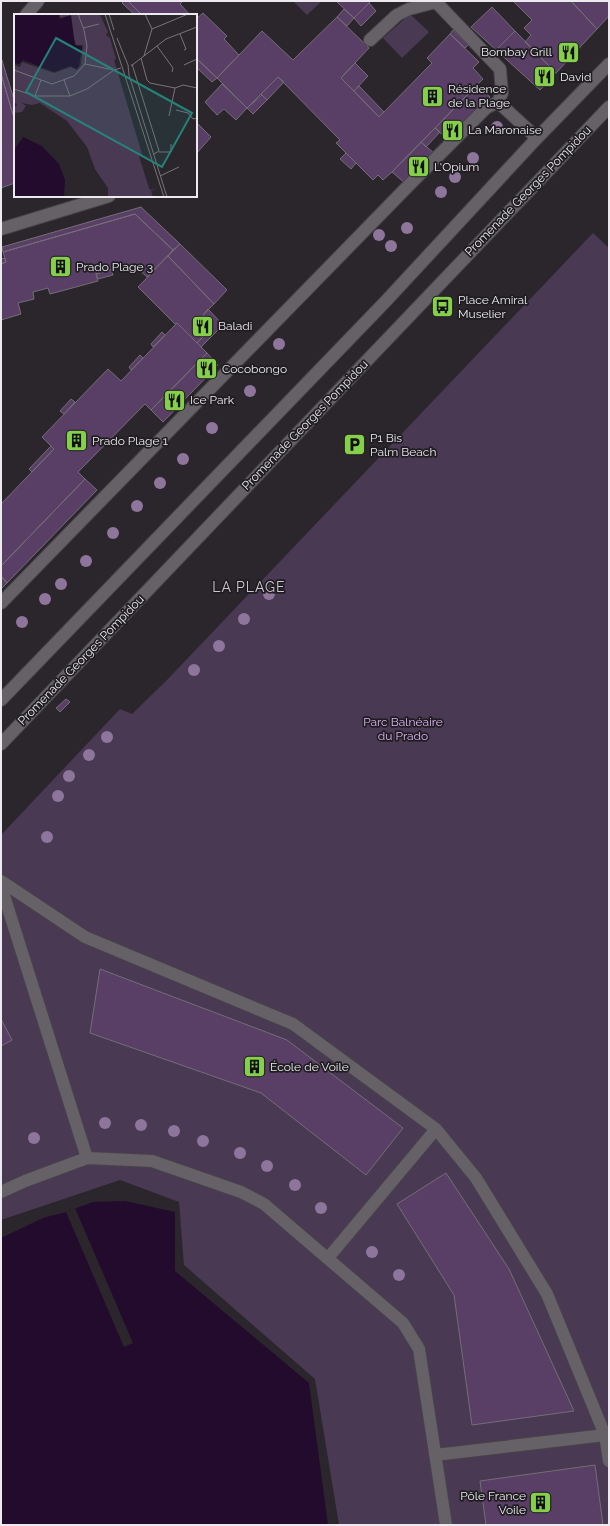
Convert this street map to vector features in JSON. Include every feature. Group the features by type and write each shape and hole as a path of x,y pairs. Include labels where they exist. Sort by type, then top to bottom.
{"main road":[{"path":"27,14 38,1"},
{"path":"1,603 411,182 486,108 498,102 502,92 500,69 436,2 397,15 370,40"},
{"path":"1,700 380,307 609,64"},
{"path":"498,102 538,138"},
{"name":"Promenade Georges Pompidou","path":"1,744 609,107"},
{"path":"1,229 106,197"},
{"path":"1,881 85,937 293,1024 436,1129 476,1178 547,1294 605,1434 609,1462"},
{"path":"1,886 87,1158"},
{"path":"328,1258 436,1129"},
{"path":"1,1192 25,1181 87,1158 152,1161 241,1192 264,1204 403,1323 419,1349 446,1525"},
{"path":"435,1455 605,1434"}],"green space":[{"path":"293,1 322,1 307,15"},
{"path":"410,14 429,32 402,58 383,38"},
{"name":"Parc Balnéaire du Prado","path":"593,233 609,248 609,1525 339,1525 315,1379 184,1265 179,1202 120,1180 1,1220 1,835 120,709 132,714 167,680"}],"shaded area":[{"path":"125,1201 175,1212 175,1271 309,1383 328,1525 1,1525 1,1238 43,1218 66,1212 93,1202"}],"pier":[{"path":"75,1208 133,1343 124,1347 66,1212"}],"building":[{"path":"124,1 128,1 141,14 134,14 122,3"},
{"path":"128,1 181,1 182,2 180,4 189,14 141,14"},
{"path":"336,1 371,1 354,18"},
{"path":"513,1 571,1 597,29 556,73 525,42 531,35 524,28 532,20"},
{"path":"571,1 609,1 609,16 597,29"},
{"path":"369,3 376,11 361,26 354,18"},
{"path":"492,7 515,31 496,50 471,27"},
{"path":"344,9 354,18 347,26 337,17"},
{"path":"203,13 227,36 224,39 239,55 217,78 197,59 197,18"},
{"name":"Résidence de la Plage","path":"337,17 369,48 341,78 379,117 432,63 427,58 450,34 479,62 473,68 483,79 383,180 378,175 373,180 336,143 340,140 278,77 247,108 217,78 262,31 293,60"},
{"path":"453,30 468,45 465,48 450,34"},
{"path":"515,31 556,73 540,90 496,50"},
{"path":"1,57 14,100 14,115 13,115 1,74"},
{"path":"197,59 217,78 212,82 197,68"},
{"path":"355,63 368,76 354,91 341,78"},
{"path":"1,74 14,118 14,183 1,188"},
{"path":"278,77 284,82 267,100 261,94"},
{"path":"222,84 247,108 236,120 224,109 217,115 205,102"},
{"path":"477,85 490,97 448,140 435,128"},
{"path":"359,86 384,112 379,117 354,91"},
{"path":"262,95 267,100 253,114 247,108"},
{"path":"197,123 211,137 197,153"},
{"path":"435,128 440,132 426,147 421,142"},
{"path":"421,142 435,154 406,184 392,172"},
{"path":"346,153 356,163 351,169 340,159"},
{"path":"141,207 180,244 173,250 135,214 3,252 2,247"},
{"name":"Prado Plage 3","path":"135,214 173,250 147,277 133,264 96,274 98,281 50,294 48,288 33,292 34,299 18,303 21,314 1,320 1,264 6,262 3,252"},
{"path":"180,244 227,290 214,304 168,256"},
{"path":"168,256 214,304 203,315 213,326 197,343 177,323 175,324 138,287"},
{"path":"5,258 6,262 1,264 1,259"},
{"path":"111,269 113,275 98,279 96,274"},
{"path":"208,309 223,325 201,347 197,343 213,326 203,315"},
{"name":"Prado Plage 1","path":"177,323 207,353 151,410 145,404 78,472 85,479 1,566 1,504 54,449 42,437 108,369 121,381"},
{"path":"162,332 165,335 153,347 151,344"},
{"path":"207,353 218,365 163,422 151,410"},
{"path":"140,355 143,358 131,370 129,367"},
{"path":"71,399 75,402 64,414 60,411"},
{"path":"51,446 54,449 32,472 29,469"},
{"path":"85,479 97,490 7,583 1,576 1,566"},
{"path":"1,576 7,583 1,589"},
{"path":"66,699 70,702 60,712 56,708"},
{"name":"École de Voile","path":"100,969 287,1040 403,1128 366,1175 261,1093 90,1033"},
{"path":"1,1019 12,1040 1,1046"},
{"path":"446,1173 509,1269 574,1411 472,1425 454,1295 397,1204"},
{"name":"Pôle France Voile","path":"595,1465 603,1525 486,1525 480,1481"}],"place":[{"name":"Bombay Grill","path":"568,52"},
{"name":"David","path":"545,77"},
{"name":"Résidence de la Plage","path":"433,96"},
{"name":"La Maronaise","path":"453,130"},
{"name":"L'Opium","path":"418,167"},
{"name":"Prado Plage 3","path":"61,267"},
{"name":"Place Amiral Muselier","path":"442,307"},
{"name":"Baladi","path":"202,326"},
{"name":"Cocobongo","path":"206,369"},
{"name":"Ice Park","path":"175,400"},
{"name":"Prado Plage 1","path":"77,441"},
{"name":"P1 Bis Palm Beach","path":"355,445"},
{"name":"École de Voile","path":"254,1067"},
{"name":"Pôle France Voile","path":"541,1503"}],"district":[{"name":"LA PLAGE","path":"249,587"}]}
